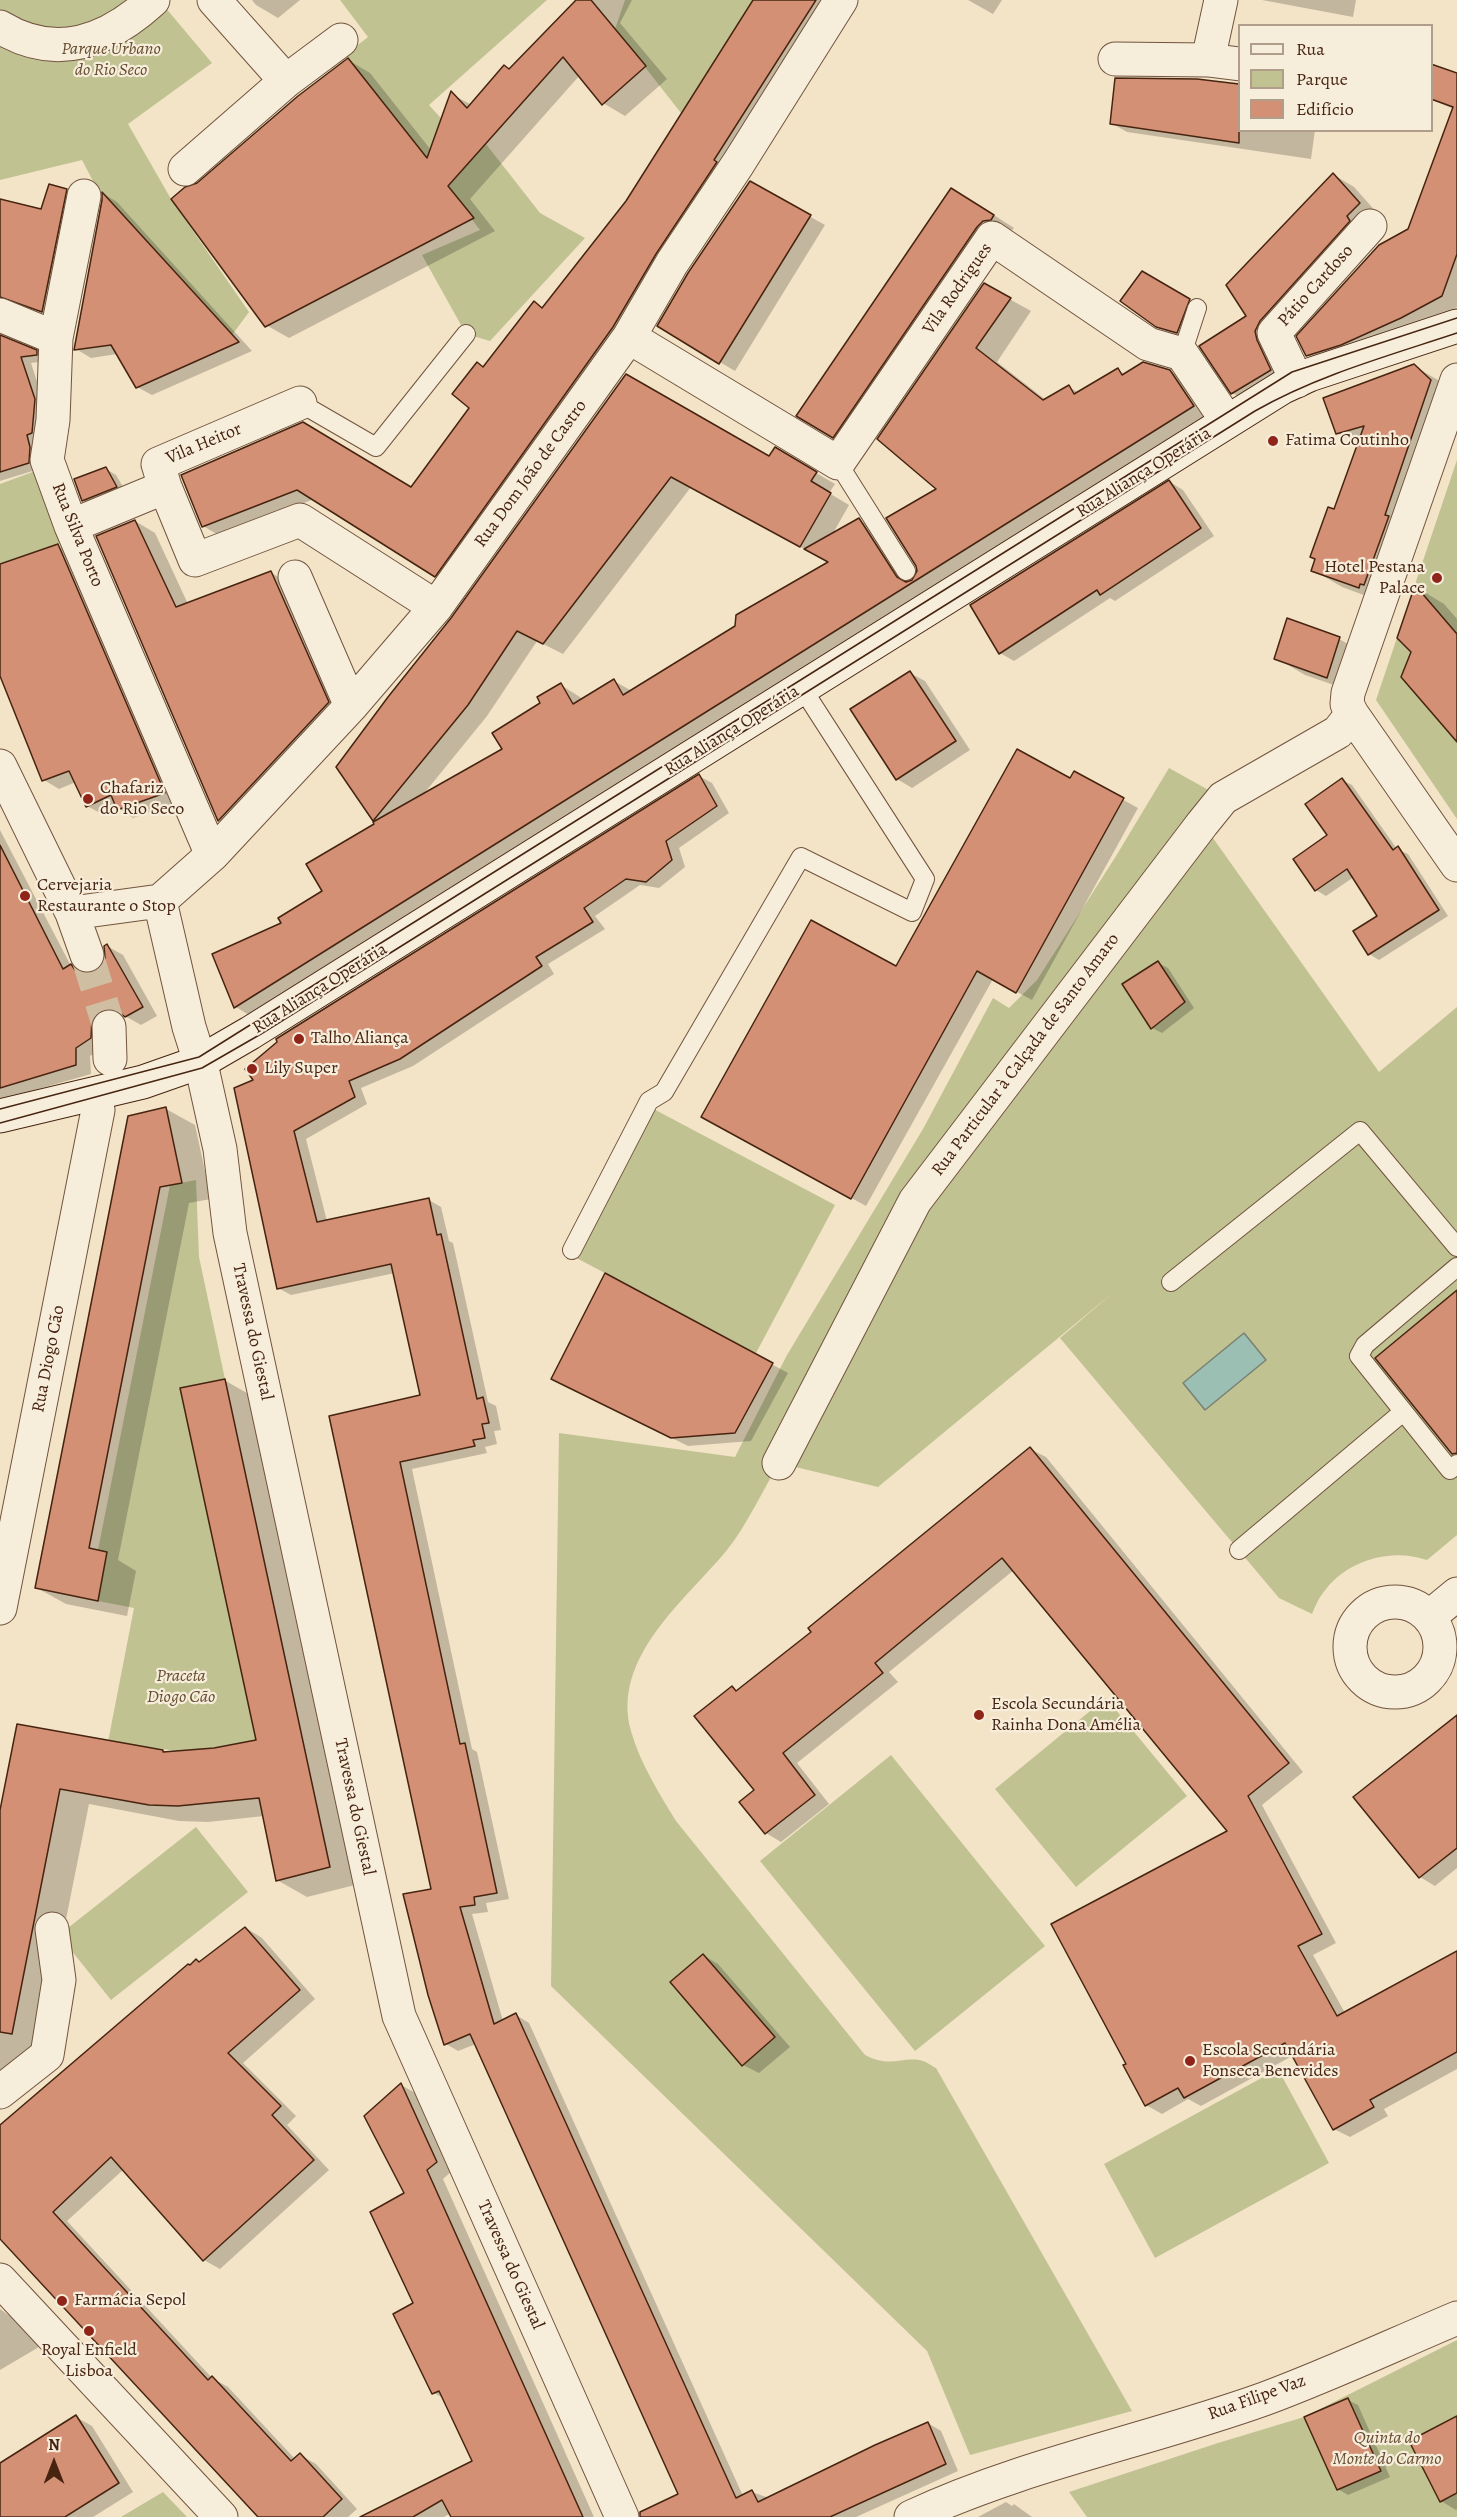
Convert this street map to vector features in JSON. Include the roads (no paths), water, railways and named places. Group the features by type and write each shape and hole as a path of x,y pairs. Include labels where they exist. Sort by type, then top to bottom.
{"street":[{"path":"0,27 37,42 74,44 111,32 153,0"},
{"path":"214,0 286,81"},
{"name":"Rua Dom João de Castro","path":"160,901 212,855 351,706 436,607 629,337 672,263 738,165 841,0"},
{"path":"1115,59 1224,62 1221,0"},
{"path":"185,169 286,81 340,40"},
{"name":"Rua Silva Porto","path":"84,196 56,338 53,420 47,460 71,526 212,855"},
{"name":"Pátio Cardoso","path":"1297,381 1274,333 1370,226"},
{"name":"Vila Rodrigues","path":"838,463 992,238 1148,344 1182,354"},
{"path":"0,315 56,338"},
{"name":"Rua Aliança Operária","path":"0,1116 143,1082 201,1062 1227,421 1297,381 1457,326"},
{"path":"629,337 838,463"},
{"path":"1182,354 1227,421"},
{"path":"1457,380 1348,693 1347,704 1457,866"},
{"name":"Vila Heitor","path":"71,526 165,487 158,464 300,403"},
{"path":"165,487 195,560 300,520 436,607"},
{"path":"295,577 351,706"},
{"name":"Rua Particular à Calçada de Santo Amaro","path":"779,1463 915,1201 1202,824 1223,798 1338,732 1352,714"},
{"path":"0,766 72,912 87,955"},
{"path":"72,912 160,901"},
{"name":"Travessa do Giestal","path":"160,901 189,1027 201,1062 220,1149 230,1233 399,2016 622,2517"},
{"path":"109,1027 110,1059"},
{"name":"Rua Diogo Cão","path":"0,1608 98,1110"},
{"path":"1429,1617 1457,1594"},
{"path":"0,2092 47,2055 59,1980 52,1929"},
{"path":"0,2280 221,2517"},
{"name":"Rua Filipe Vaz","path":"911,2517 985,2486 1051,2463 1264,2399 1457,2318"}],"lane":[{"path":"1182,354 1197,308"},
{"path":"300,403 376,447 466,334"},
{"path":"838,463 906,571"},
{"path":"572,1250 649,1101 664,1092 801,857 912,912 925,879 802,688"},
{"path":"1171,1282 1360,1131 1457,1247"},
{"path":"1457,1267 1365,1345 1359,1356 1450,1470 1457,1464"},
{"path":"1239,1550 1403,1412"}],"water":[{"path":"1244,1333 1266,1360 1205,1410 1183,1383"}],"tunnel":[{"path":"87,955 109,1027"}],"tram line":[{"path":"0,1109 199,1057 1292,372 1457,318"},
{"path":"0,1123 202,1068 261,1034 1255,411 1328,377 1457,333"}],"place":[{"name":"Fatima Coutinho","path":"1273,441"},
{"name":"Hotel Pestana Palace","path":"1437,578"},
{"name":"Chafariz do Rio Seco","path":"88,799"},
{"name":"Cervejaria Restaurante o Stop","path":"25,896"},
{"name":"Talho Aliança","path":"299,1039"},
{"name":"Lily Super","path":"252,1069"},
{"name":"Escola Secundária Rainha Dona Amélia","path":"979,1715"},
{"name":"Escola Secundária Fonseca Benevides","path":"1190,2061"},
{"name":"Farmácia Sepol","path":"62,2301"},
{"name":"Royal Enfield Lisboa","path":"89,2331"}],"park label":[{"name":"Parque Urbano do Rio Seco","path":"111,60"},
{"name":"Praceta Diogo Cão","path":"181,1687"},
{"name":"Quinta do Monte do Carmo","path":"1387,2449"}]}
